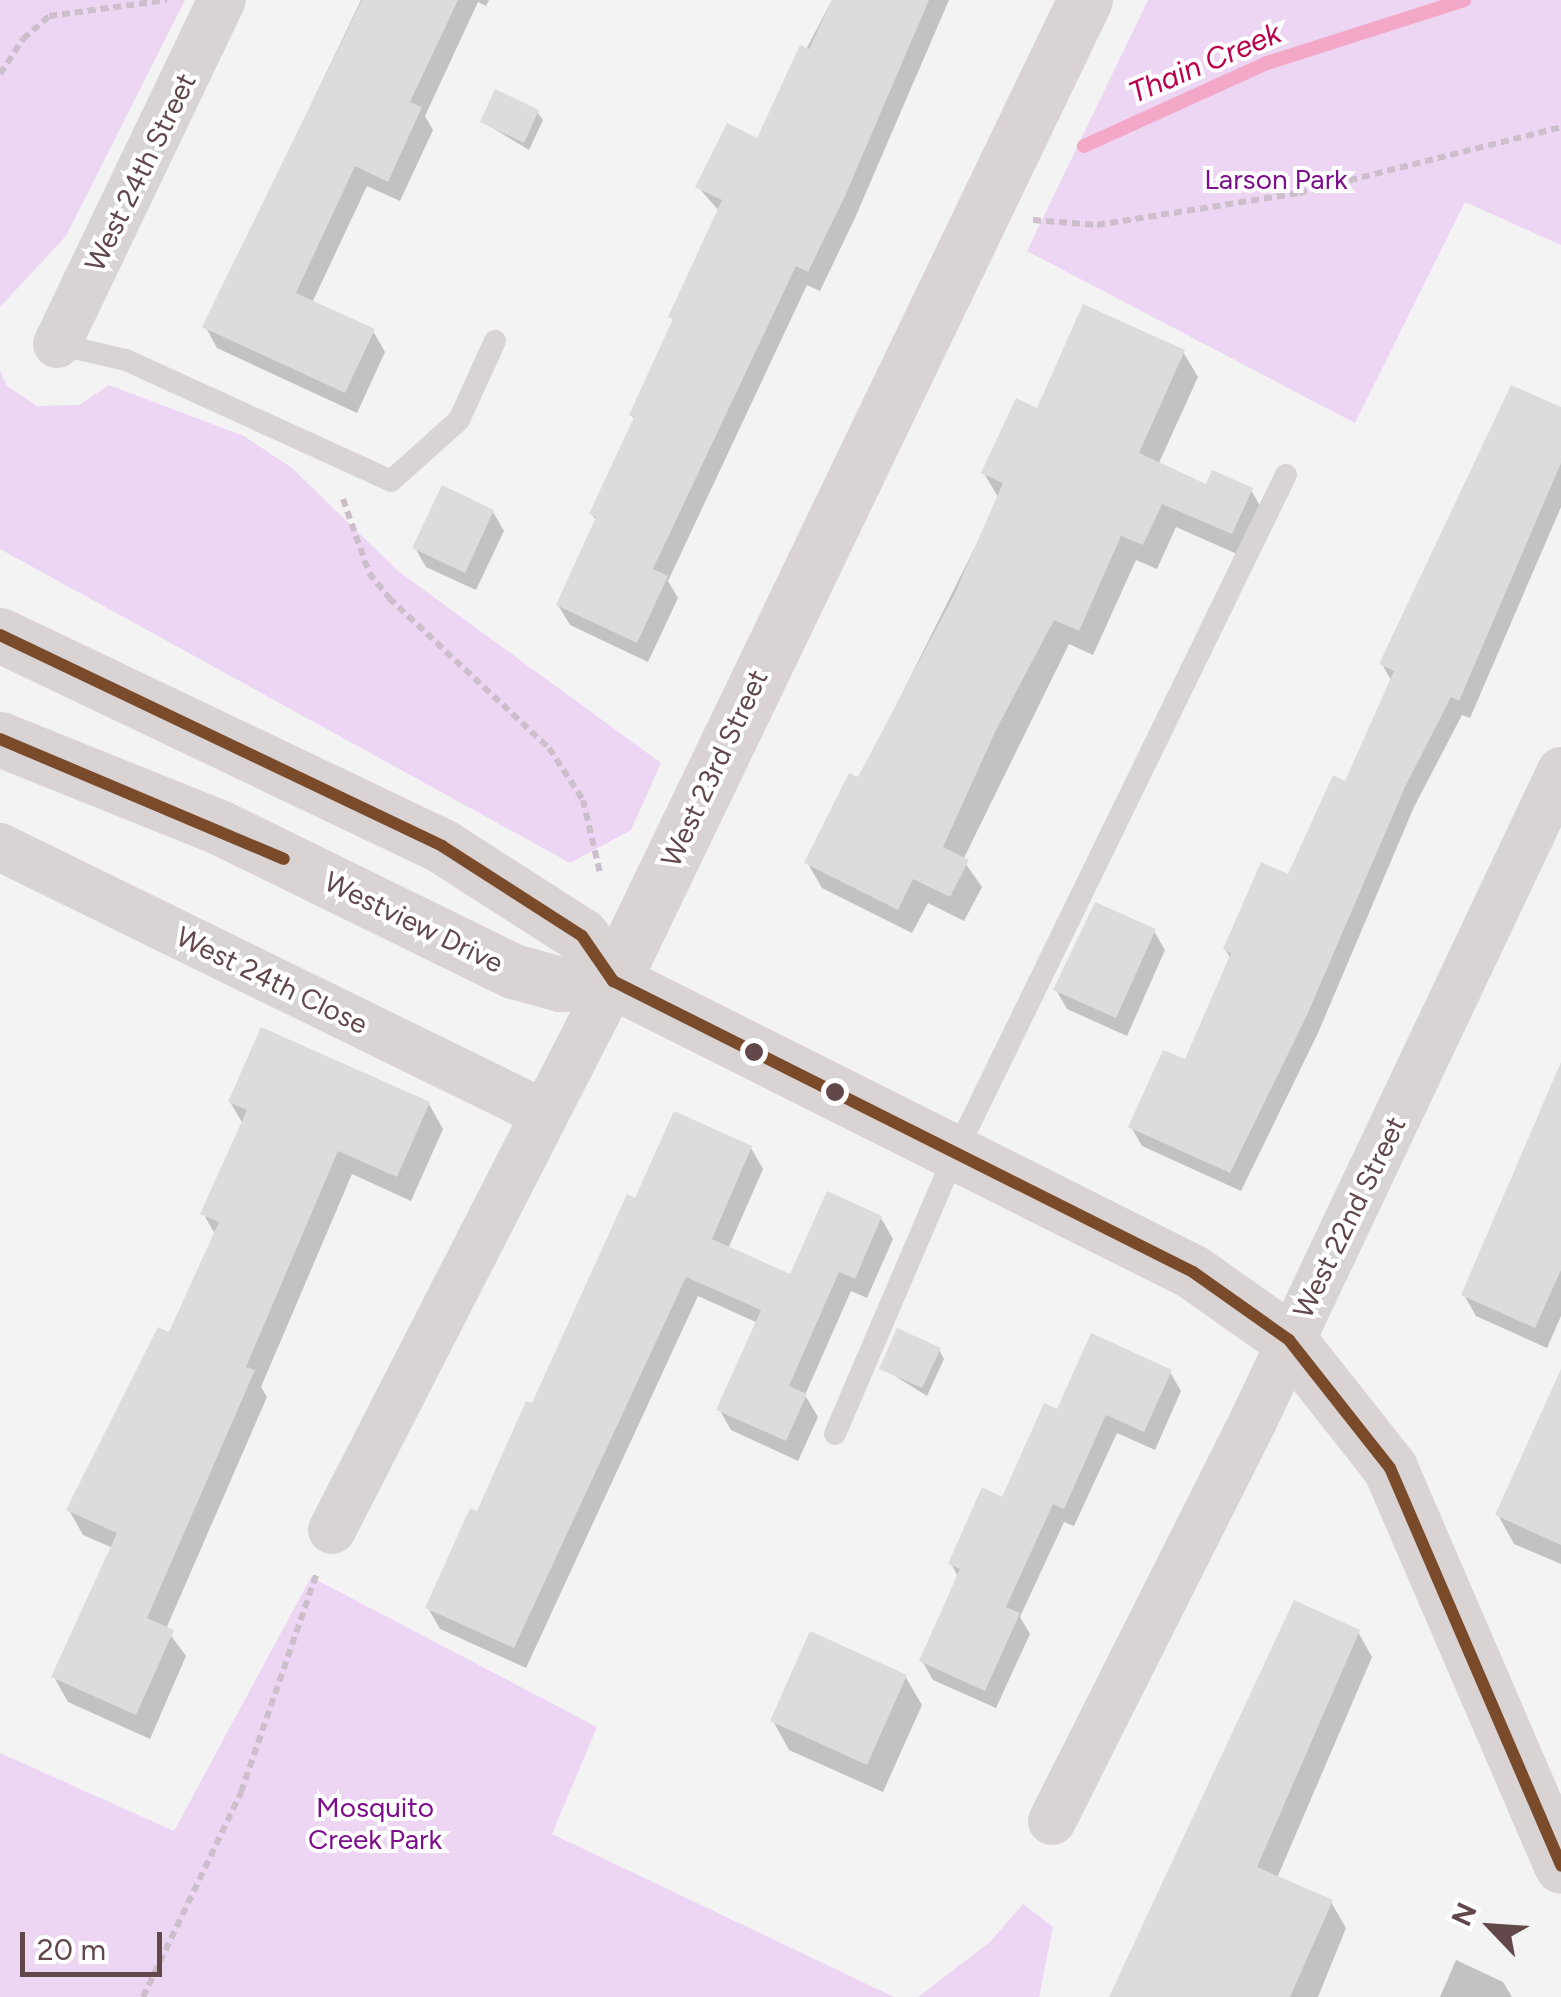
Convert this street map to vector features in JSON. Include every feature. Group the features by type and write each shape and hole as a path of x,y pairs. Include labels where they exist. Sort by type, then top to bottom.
{"main road":[{"name":"West 23rd Street","path":"613,980 1086,0"},
{"path":"0,635 442,846 582,936 613,980 1193,1272 1289,1340 1390,1468 1561,1866"},
{"name":"Westview Drive","path":"0,740 221,828 514,971 560,984 613,980"}],"street":[{"name":"West 24th Street","path":"57,344 222,0"},
{"name":"West 22nd Street","path":"1052,1821 1289,1340 1561,771"},
{"name":"West 24th Close","path":"0,847 543,1113"},
{"name":"West 23rd Street","path":"332,1530 613,980"}],"lane":[{"path":"57,344 126,360 392,481 459,420 495,342"},
{"path":"835,1434 957,1150 1286,475"}],"path":[{"path":"0,74 23,39 49,16 166,0"},
{"path":"983,216 1097,225 1299,193 1561,128"},
{"path":"328,450 369,573 432,642 549,748 583,800 600,873"},
{"path":"143,1997 241,1792 332,1530"}],"green space":[{"path":"0,0 185,0 66,236 0,307"},
{"name":"Larson Park","path":"1148,0 1561,0 1561,245 1465,202 1355,423 1027,251"},
{"path":"0,371 7,386 37,406 79,405 109,385 244,436 292,468 398,571 661,763 631,830 570,863 0,549"},
{"name":"Mosquito Creek Park","path":"311,1577 597,1727 552,1834 894,1997 0,1997 0,1753 174,1831"},
{"path":"1023,1904 1053,1927 1039,1997 918,1997 990,1942"}],"building":[{"path":"362,0 458,0 410,102 422,107 388,182 355,166 296,293 375,329 345,393 202,327"},
{"path":"832,0 929,0 845,196 808,272 796,266 653,569 668,576 637,643 556,605 596,517 589,514 634,417 629,415 673,319 668,317 722,200 695,187 727,123 757,138 800,45 809,49"},
{"path":"495,89 539,110 524,143 480,122"},
{"path":"1083,304 1185,350 1139,453 1206,484 1212,470 1253,488 1232,534 1162,504 1143,545 1121,536 1079,631 1054,620 996,730 943,847 969,860 950,897 913,879 898,910 804,863 849,773 858,777 954,595 1003,483 981,473 1016,398 1037,408"},
{"path":"1511,385 1561,407 1561,463 1459,701 1451,697 1405,787 1308,1013 1230,1173 1128,1127 1163,1050 1185,1059 1231,953 1223,949 1261,862 1288,874 1333,775 1345,781 1394,671 1379,664"},
{"path":"442,485 494,510 465,573 412,548"},
{"path":"1095,902 1156,929 1116,1018 1053,990"},
{"path":"261,1027 430,1102 397,1177 338,1151 246,1367 255,1370 147,1618 174,1630 136,1715 51,1677 117,1533 66,1510 158,1327 169,1332 219,1222 200,1214 247,1110 228,1102"},
{"path":"1561,1062 1561,1270 1535,1328 1461,1295"},
{"path":"674,1111 752,1146 712,1239 790,1274 827,1191 882,1216 855,1279 839,1272 789,1386 807,1394 786,1441 716,1410 761,1310 686,1277 514,1648 425,1608 470,1508 477,1511 526,1401 532,1403 627,1194 635,1198"},
{"path":"897,1328 941,1348 922,1388 879,1369"},
{"path":"1091,1333 1172,1370 1144,1432 1106,1415 1064,1509 1053,1504 1006,1607 1020,1613 985,1691 919,1661 960,1569 948,1564 982,1487 1002,1497 1044,1403 1057,1409"},
{"path":"1561,1369 1561,1545 1495,1515"},
{"path":"1294,1600 1360,1630 1257,1867 1333,1900 1290,1997 1109,1997"},
{"path":"810,1631 907,1675 867,1765 770,1721"}],"waterway":[{"name":"Thain Creek","path":"1084,146 1267,63 1464,0"}],"transit line":[{"path":"0,635 442,846 582,936 613,981 1193,1272 1289,1340 1390,1468 1561,1866"},
{"path":"0,739 284,859"}]}
